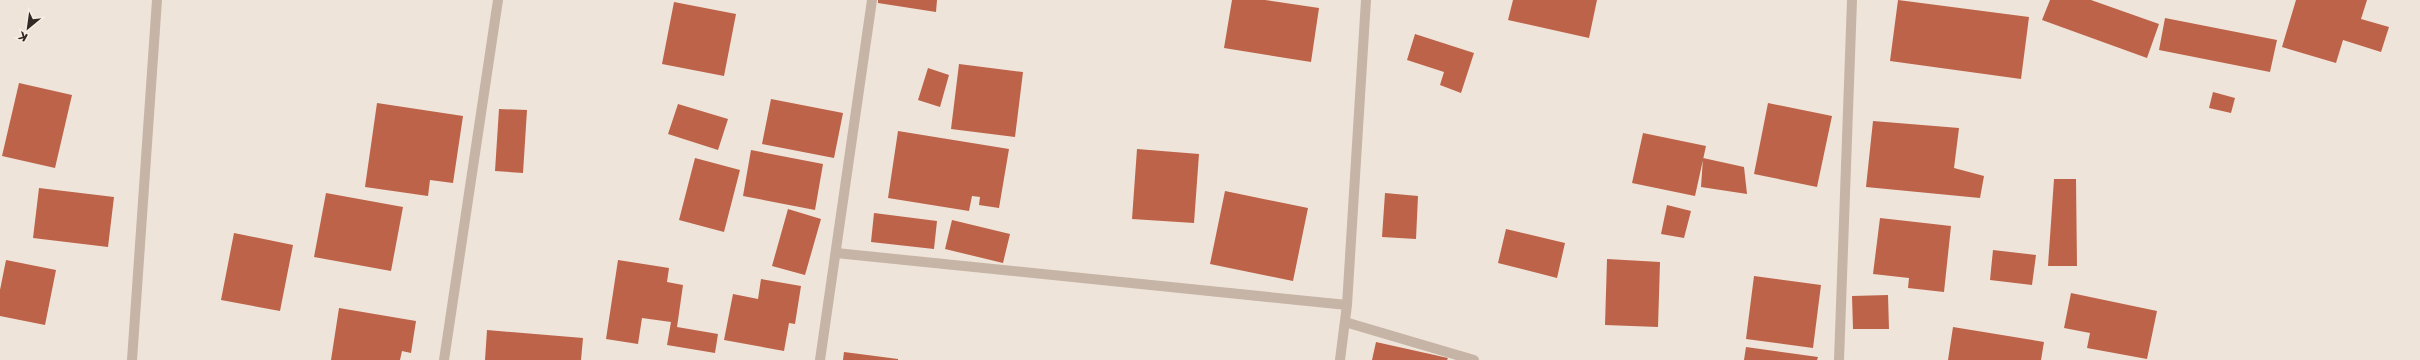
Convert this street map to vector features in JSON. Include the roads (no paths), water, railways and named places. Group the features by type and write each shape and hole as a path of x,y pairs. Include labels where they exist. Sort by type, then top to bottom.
{"street":[{"path":"132,360 157,0"},
{"path":"444,360 498,0"},
{"path":"820,360 872,0"},
{"path":"1340,360 1347,304 1366,0"},
{"path":"1838,360 1852,0"},
{"path":"836,253 1347,304"},
{"path":"1345,322 1474,360"}]}
